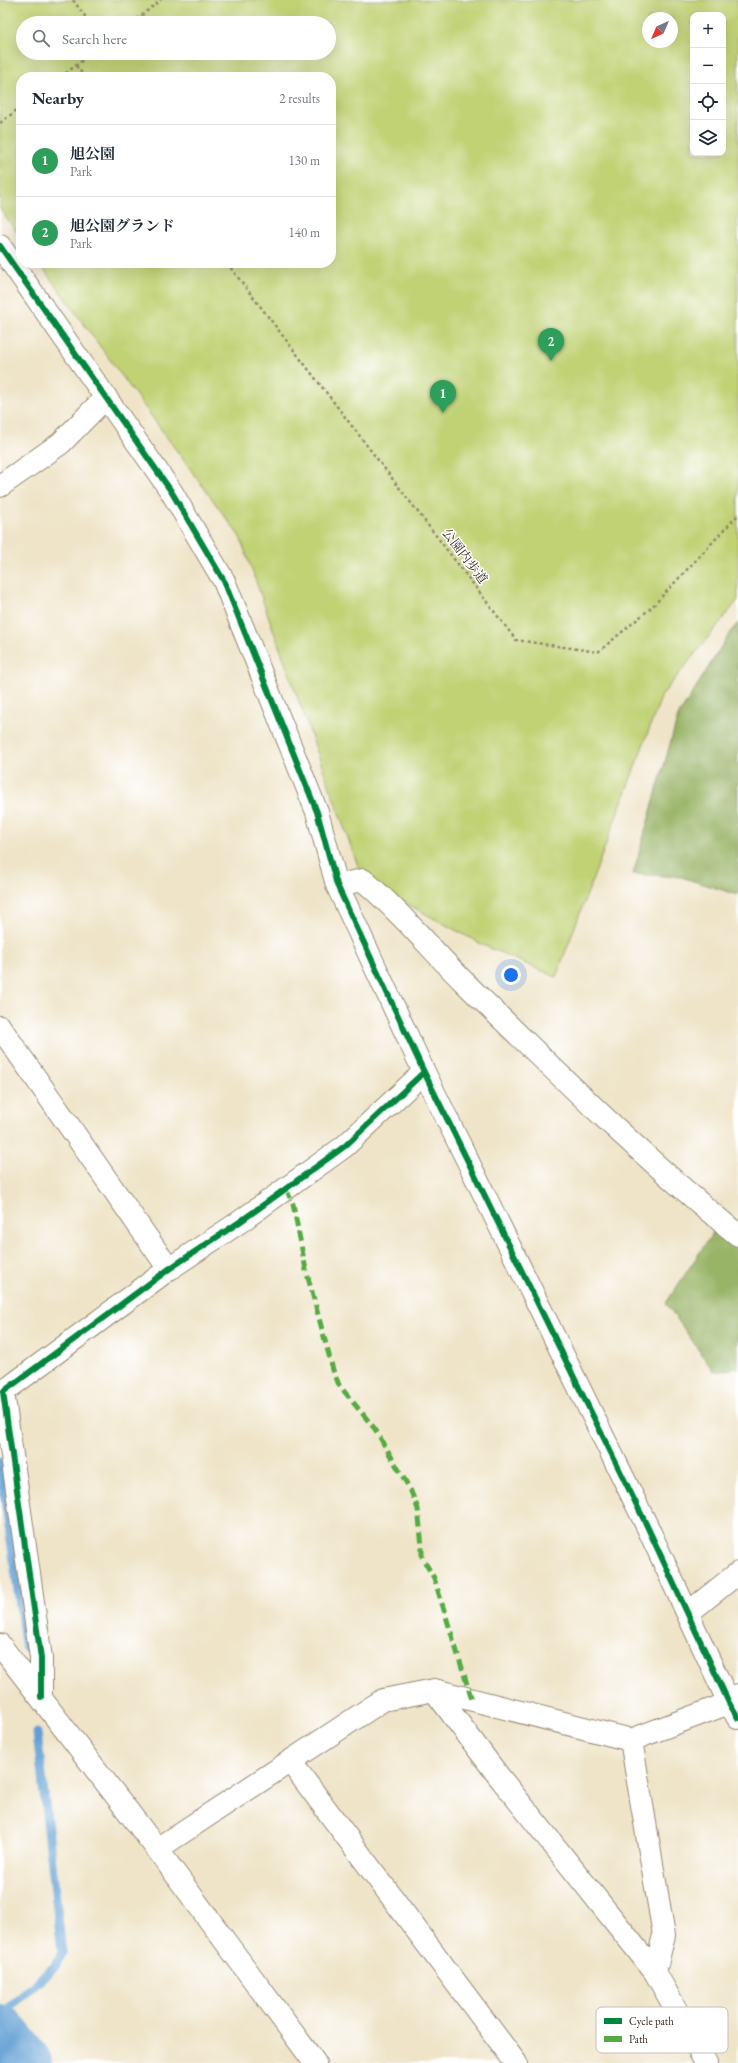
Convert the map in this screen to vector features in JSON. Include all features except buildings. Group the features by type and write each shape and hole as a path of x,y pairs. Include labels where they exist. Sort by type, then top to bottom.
{"street":[{"path":"0,246 171,491 224,581 317,812 337,885 424,1072 647,1526 688,1613 735,1705 631,1740 434,1690 383,1700 157,1848"},
{"path":"0,486 61,443 106,397"},
{"path":"337,885 363,880 387,900 462,980 555,1070 686,1193 738,1235"},
{"path":"0,1028 169,1269"},
{"path":"41,1697 41,1658 2,1392 169,1269 241,1221 345,1146 424,1072"},
{"path":"688,1613 738,1573"},
{"path":"0,1645 157,1848 315,2063"},
{"path":"434,1690 497,1774 655,1972 675,2007"},
{"path":"631,1740 664,1935 655,1972"},
{"path":"290,1761 516,2063"},
{"path":"700,2053 706,2063"}],"path":[{"path":"73,0 85,16"},
{"path":"141,16 161,0"},
{"path":"68,72 83,60"},
{"path":"76,66 80,72"},
{"path":"0,123 16,111"}],"green space":[{"path":"0,0 738,0 738,600 662,695 556,977 483,945 363,880 240,537 43,268 336,268 336,72 16,72 16,231 0,209"},
{"path":"738,623 738,895 681,877 633,874 678,716 731,631"},
{"path":"714,1231 738,1250 738,1368 714,1372 666,1303"}],"waterway":[{"path":"0,1462 26,1648"},
{"path":"0,2016 57,1964 62,1952 37,1733"},
{"path":"0,2032 25,2063"}],"marked path":[{"path":"286,1189 293,1204 306,1270 333,1370 339,1385 375,1429 410,1489 418,1509 422,1557 434,1578 472,1700"}],"cycle path":[{"path":"0,246 171,491 224,581 317,812 337,885 424,1072 647,1526 729,1703 738,1718"},
{"path":"41,1697 41,1658 3,1392 169,1269 241,1221 345,1146 424,1072"}],"place":[{"name":"旭公園グランド","path":"551,361"},
{"name":"旭公園","path":"443,413"}]}
